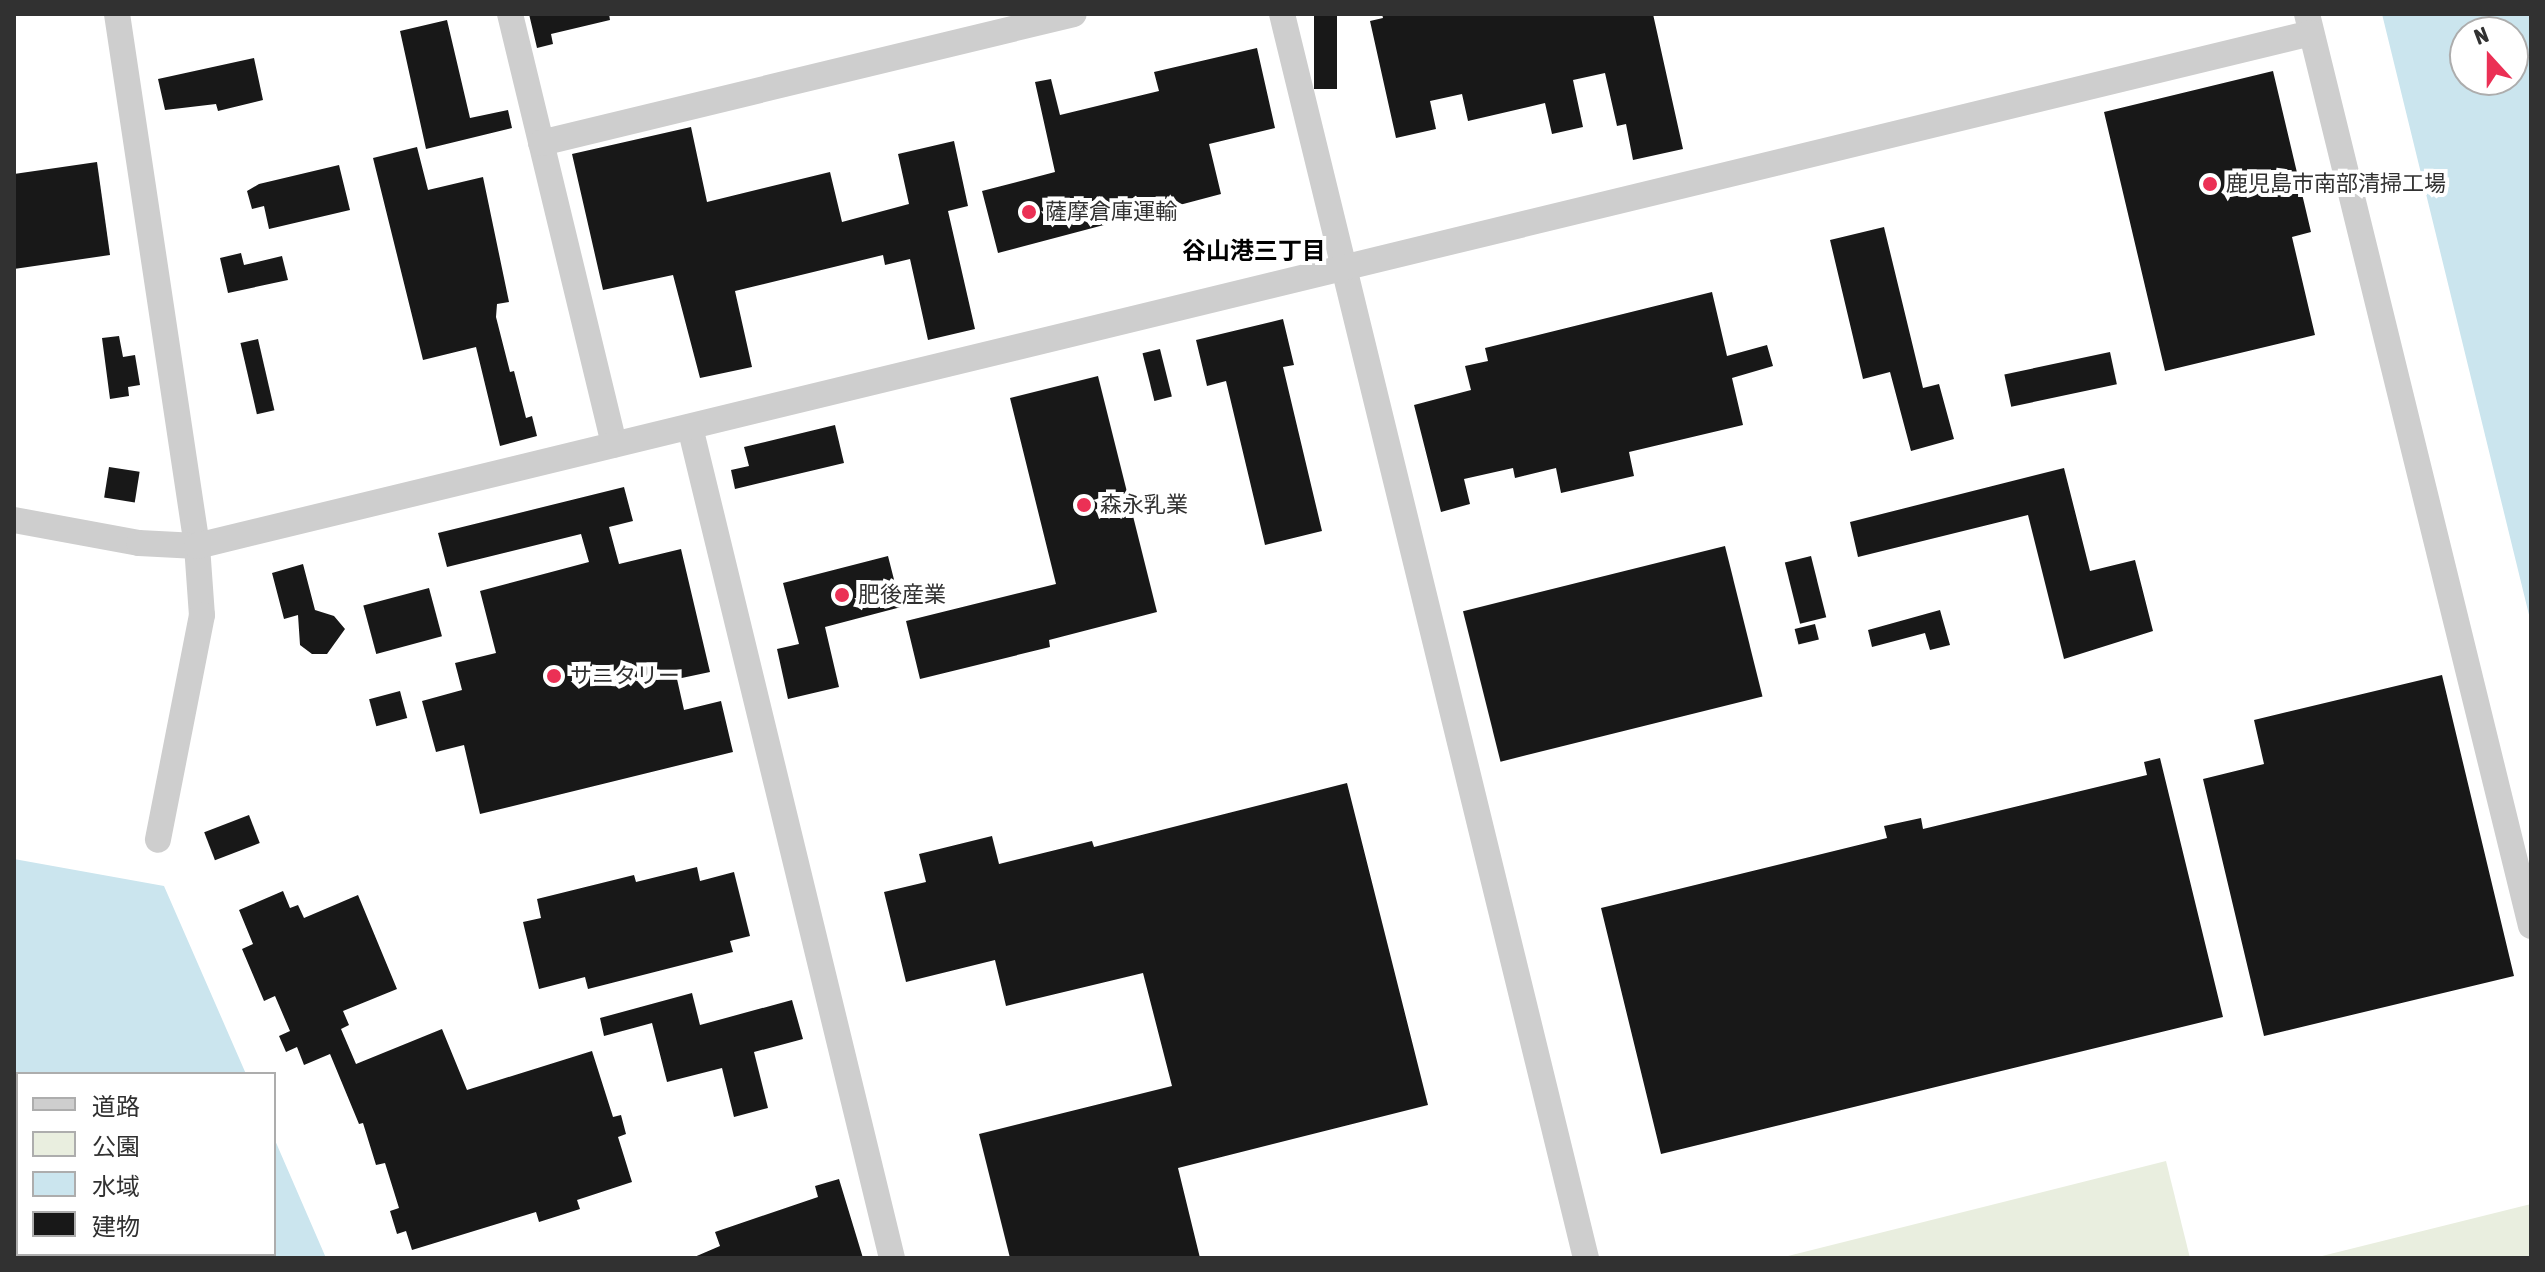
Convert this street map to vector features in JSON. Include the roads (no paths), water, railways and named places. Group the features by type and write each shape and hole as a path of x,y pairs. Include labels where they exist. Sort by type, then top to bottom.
{"street":[{"path":"117,14 197,546 202,615 158,840"},
{"path":"510,14 614,445"},
{"path":"541,143 1074,14"},
{"path":"1282,14 1586,1258"},
{"path":"14,520 139,543 197,546 1344,269 2309,23 2531,926"},
{"path":"690,427 892,1258"}],"water":[{"path":"2382,14 2531,14 2531,623"},
{"path":"14,859 164,886 245,1072 16,1072 16,1256 276,1256 276,1143 326,1258 14,1258"}],"place":[{"name":"鹿児島市南部清掃工場","path":"2210,184"},
{"name":"薩摩倉庫運輸","path":"1029,212"},
{"name":"森永乳業","path":"1084,505"},
{"name":"肥後産業","path":"842,595"},
{"name":"サニタリー","path":"554,676"}],"district":[{"name":"谷山港三丁目","path":"1254,251"}]}
